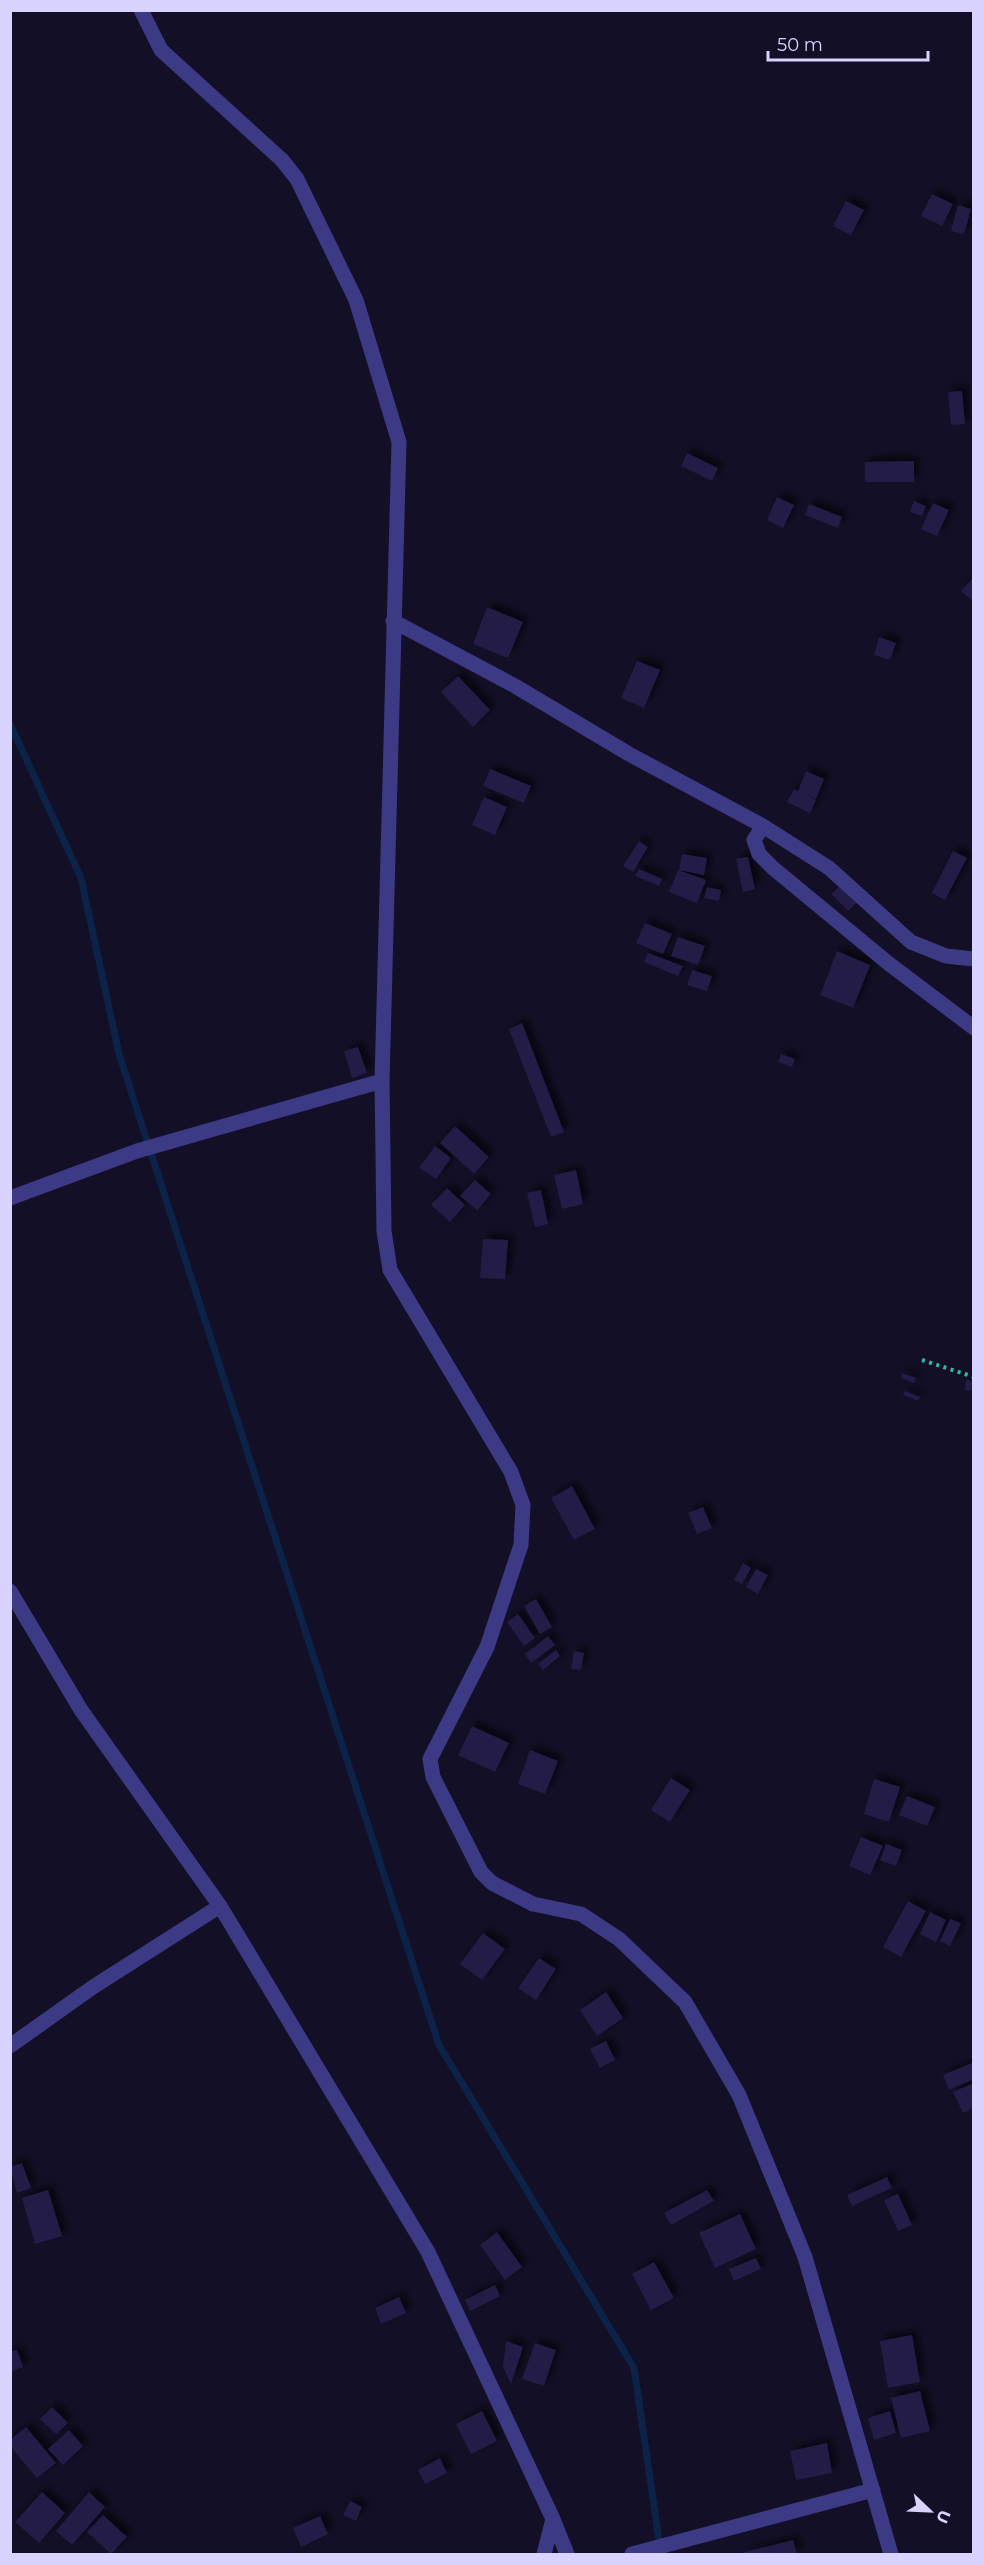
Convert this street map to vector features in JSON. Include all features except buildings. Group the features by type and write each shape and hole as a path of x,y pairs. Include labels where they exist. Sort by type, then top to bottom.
{"street":[{"path":"141,10 161,50 282,160 297,180 356,300 399,442 382,1081 384,1231 390,1270 511,1472 524,1505 521,1545 487,1647 430,1759 434,1777 473,1860 492,1883 533,1904 580,1914 598,1924 620,1939 685,2002 739,2095 805,2257 891,2554"},
{"path":"393,621 515,686 629,754 763,826 829,868 912,942 945,956 974,959"},
{"path":"763,826 754,840 759,854 773,868 888,963 974,1028"},
{"path":"10,1198 137,1151 382,1081"},
{"path":"10,1591 81,1710 220,1906 428,2252 553,2519 567,2554"},
{"path":"10,2046 93,1987 220,1906"},
{"path":"632,2554 873,2490"},
{"path":"544,2554 553,2519"}],"path":[{"path":"922,1360 974,1377"}],"waterway":[{"path":"10,724 81,878 119,1054 439,2045 634,2368 661,2554"}]}
